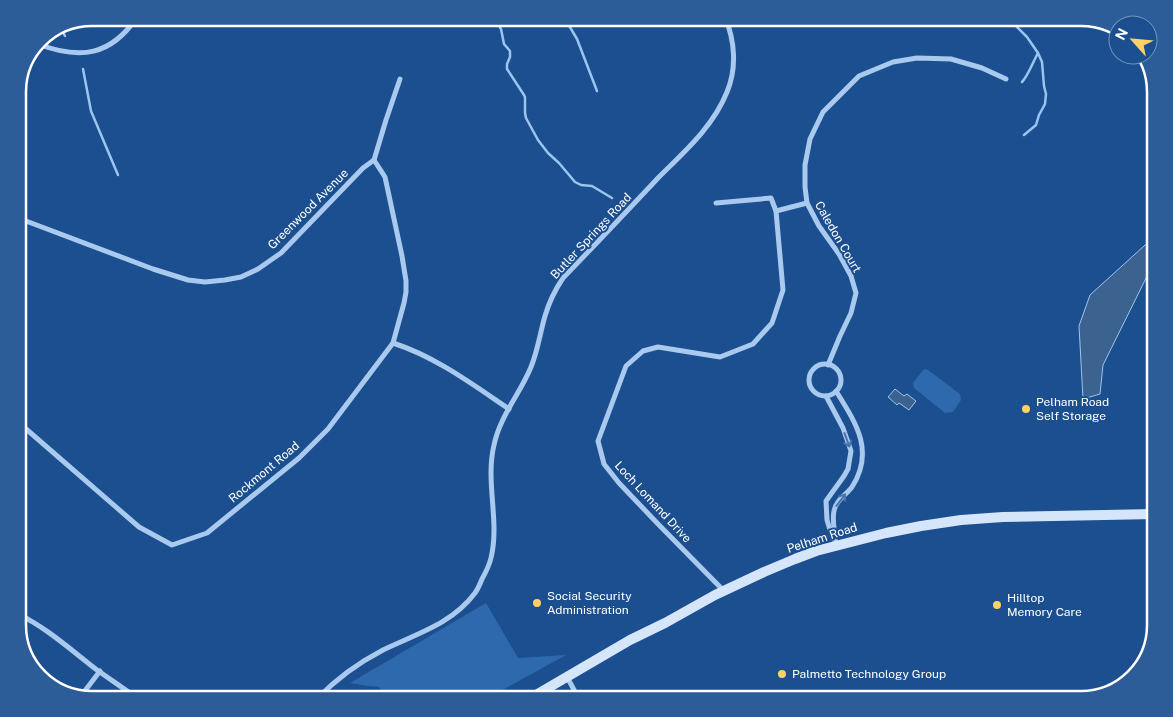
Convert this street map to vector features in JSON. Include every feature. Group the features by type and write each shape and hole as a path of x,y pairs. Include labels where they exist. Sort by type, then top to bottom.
{"main road":[{"name":"Pelham Road","path":"545,691 630,640 724,591 795,559 836,546 886,532 961,520 1004,517 1147,514"}],"street":[{"path":"46,46 65,52 93,52 117,41 130,26"},
{"name":"Butler Springs Road","path":"325,691 358,664 453,616 477,591 487,570 492,552 491,460 494,445 509,409 531,368 545,315 553,294 563,278 686,150 708,125 720,107 733,75 734,59 729,26"},
{"name":"Caledon Court","path":"828,365 851,313 856,293 851,276 839,254 819,226 807,203 805,187 806,165 810,139 823,112 859,76 893,62 917,58 951,59 982,68 1006,79"},
{"path":"400,79 374,160 385,177 406,280 404,303 393,343 440,364 492,396 509,409"},
{"name":"Greenwood Avenue","path":"26,221 153,269 188,280 205,282 225,280 241,277 258,269 281,253 363,168 374,160"},
{"path":"716,203 772,198 776,211 807,203"},
{"name":"Loch Lomand Drive","path":"724,591 619,483 604,464 598,440 626,366 643,352 658,347 720,357 753,344 772,323 783,290 776,211"},
{"name":"Rockmont Road","path":"26,429 138,527 172,545 207,533 299,458 328,428 393,343"},
{"path":"822,365 828,365 836,369 840,374 841,383 836,391 832,395 826,396 814,391 810,384 812,372 822,365"},
{"path":"836,391 857,427 863,454 860,470 851,488 839,500 834,511 836,546"},
{"path":"826,396 843,428 851,451 848,469 826,501 826,520 836,546"},
{"path":"26,618 58,639 126,691"},
{"path":"85,690 100,671"},
{"path":"567,678 574,691"}],"shaded area":[{"path":"1147,243 1147,276 1103,365 1100,394 1083,399 1079,326 1090,295"},
{"path":"924,369 960,394 961,400 953,412 945,413 914,388 913,383"},
{"path":"895,389 904,396 907,394 916,401 909,410 899,403 897,405 888,397"},
{"path":"486,603 518,658 566,655 501,691 382,691 379,687 350,683"}],"waterway":[{"path":"499,26 504,44 510,51 507,69 525,97 526,118 538,140 575,182 581,185 592,186 612,198"},
{"path":"569,26 577,39 597,91"},
{"path":"1016,26 1027,37 1042,62 1046,94 1045,104 1036,125 1024,135"},
{"path":"1022,82 1038,53"},
{"path":"83,69 91,111 118,175"}],"place":[{"name":"Pelham Road Self Storage","path":"1026,409"},
{"name":"Social Security Administration","path":"537,603"},
{"name":"Hilltop Memory Care","path":"997,605"},
{"name":"Palmetto Technology Group","path":"782,674"}]}
